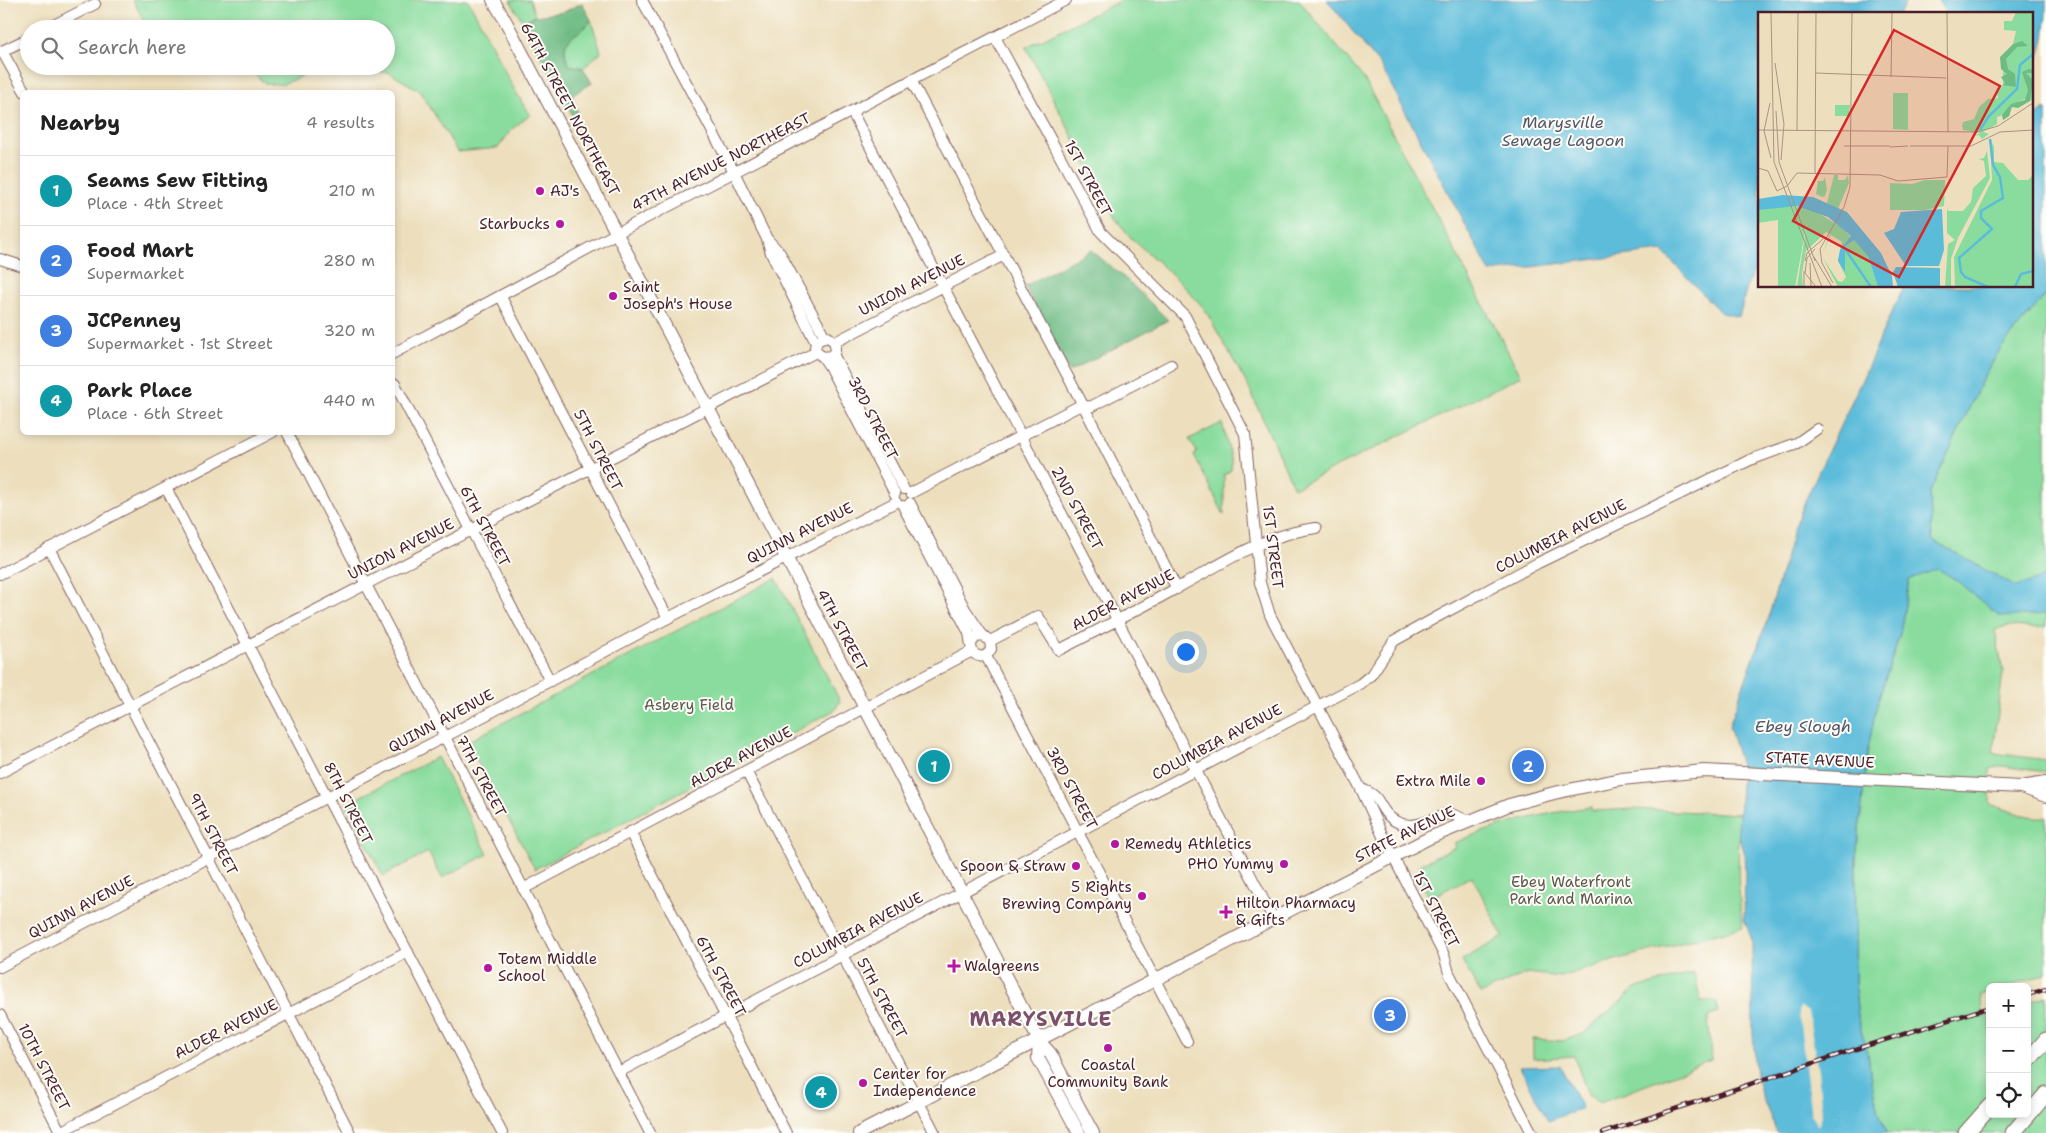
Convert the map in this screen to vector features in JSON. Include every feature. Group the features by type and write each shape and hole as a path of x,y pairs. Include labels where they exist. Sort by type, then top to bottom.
{"highway":[{"path":"2031,1057 2046,1040"},
{"path":"2013,1133 2046,1094"},
{"path":"1966,1133 1986,1110"}],"main road":[{"name":"64TH STREET NORTHEAST","path":"492,0 506,22 616,233"},
{"name":"4TH STREET","path":"616,233 1039,1041 1050,1053 1093,1133"},
{"name":"STATE AVENUE","path":"859,1133 1274,920 1429,838 1510,805 1594,784 1704,770 1993,786 2021,787 2046,783"},
{"name":"STATE AVENUE","path":"2021,787 2046,796"},
{"name":"4TH STREET","path":"1039,1041 1038,1058 1079,1133"}],"street":[{"name":"3RD STREET","path":"642,0 734,172 767,239 771,253 820,347 965,608 986,639"},
{"name":"47TH AVENUE NORTHEAST","path":"395,352 501,297 616,233 1066,0"},
{"path":"64,20 95,4"},
{"name":"1ST STREET","path":"995,37 1101,232 1185,316 1245,434 1260,583 1270,615 1361,789 1393,857 1444,955 1449,973 1532,1133"},
{"path":"20,42 1,52 24,90"},
{"path":"911,80 1084,407 1177,589"},
{"name":"2ND STREET","path":"852,112 1274,920"},
{"name":"UNION AVENUE","path":"835,342 1004,255"},
{"path":"0,259 20,265"},
{"name":"5TH STREET","path":"501,297 668,618"},
{"path":"820,347 831,338 835,342 836,347 834,354"},
{"name":"UNION AVENUE","path":"0,773 708,408 820,347 834,354"},
{"name":"3RD STREET","path":"834,354 969,633 972,647"},
{"name":"QUINN AVENUE","path":"0,967 1022,435 1077,407 1092,406 1171,365"},
{"name":"6TH STREET","path":"395,384 550,680"},
{"name":"COLUMBIA AVENUE","path":"619,1072 1360,684 1371,675 1394,641 1436,617 1538,563 1750,460 1797,443 1817,429"},
{"path":"0,574 268,435"},
{"name":"7TH STREET","path":"289,435 650,1133"},
{"name":"8TH STREET","path":"166,488 408,952 498,1132"},
{"path":"1257,544 1288,533 1316,528"},
{"name":"ALDER AVENUE","path":"986,639 1038,616 1059,650 1177,589 1257,544"},
{"name":"9TH STREET","path":"49,548 350,1133"},
{"path":"976,637 986,639 991,650 986,656 978,656 972,647 976,637"},
{"name":"ALDER AVENUE","path":"524,889 865,708 972,647"},
{"name":"3RD STREET","path":"986,656 1187,1041"},
{"name":"5TH STREET","path":"746,771 935,1133"},
{"path":"1361,789 1374,793 1386,812 1394,821 1402,825 1413,826 1449,813 1470,821"},
{"name":"6TH STREET","path":"630,832 786,1133"},
{"name":"ALDER AVENUE","path":"60,1133 408,952"},
{"name":"10TH STREET","path":"0,1015 60,1133"}],"green space":[{"path":"133,0 468,0 513,87 530,115 512,129 498,148 458,152 420,91 393,75 395,75 395,20 143,20"},
{"path":"510,0 530,0 535,16 523,22"},
{"path":"1122,0 1299,0 1364,79 1521,376 1294,488 1248,386 1204,308 1176,278 1131,238 1115,218 1026,47"},
{"path":"582,3 591,20 566,43 565,56 569,65 583,68 592,83 571,96 578,112 572,115 523,22 535,16 564,12"},
{"path":"591,20 601,52 583,68 569,65 565,48 567,43 570,38"},
{"path":"255,75 305,75 283,84 266,84"},
{"path":"1091,250 1127,280 1168,320 1069,372 1025,286"},
{"path":"2046,294 2046,627 2014,626 1995,630 2003,672 1993,753 2046,760 2046,772 2001,766 1990,769 1990,804 2025,815 2046,817 2046,974 2019,983 1986,983 1986,993 1981,995 1982,1017 1986,1016 1986,1118 2031,1118 2031,1001 2046,996 2046,1133 1880,1133 1868,1052 1859,1025 1855,989 1856,858 1868,749 1877,704 1900,634 1909,580 1932,540 1930,492 1985,374 2001,348"},
{"path":"1222,423 1232,461 1231,470 1224,475 1224,515 1194,455 1197,452 1189,439"},
{"name":"Asbery Field","path":"776,578 840,701 835,710 535,869 506,815 497,804 489,784 467,742"},
{"path":"437,757 488,854 442,878 428,852 383,876 346,804"},
{"name":"Ebey Waterfront Park and Marina","path":"1591,807 1592,811 1633,809 1741,814 1738,871 1743,927 1615,960 1561,977 1527,973 1480,994 1462,960 1503,937 1472,876 1430,898 1418,877 1420,864 1456,847 1454,843 1487,830 1556,812"},
{"path":"1694,973 1701,1001 1716,1001 1718,1013 1708,1017 1711,1060 1600,1103 1588,1095 1574,1056 1533,1059 1533,1039 1562,1041 1583,1034 1636,988"}],"water":[{"name":"Marysville Sewage Lagoon","path":"1327,0 1907,0 1900,12 1758,12 1758,264 1749,280 1739,317 1721,313 1662,251 1490,272 1381,66"},
{"path":"1938,0 2046,0 2043,44 2037,61 2034,65 2034,12 1945,12"},
{"name":"Ebey Slough","path":"2046,109 2046,294 2001,348 1985,374 1930,492 1932,540 2016,587 2046,576 2046,614 2000,617 1956,580 1938,569 1909,580 1900,634 1877,704 1868,749 1856,858 1855,989 1859,1024 1868,1052 1871,1081 1887,1133 1777,1133 1761,1094 1756,1074 1753,1033 1752,940 1744,919 1744,851 1738,832 1742,769 1729,726 1770,612 1793,531 1809,492 1904,288 2034,288 2034,117"},
{"path":"1560,1066 1582,1108 1548,1121 1520,1067"}],"pier":[{"path":"1800,1006 1808,1012 1818,1071 1822,1115 1818,1126 1811,1115 1799,1015"}],"railway":[{"path":"2031,994 2046,989"},
{"path":"1603,1133 1859,1048 1986,1008"}],"place":[{"name":"AJ's","path":"540,191"},
{"name":"Starbucks","path":"560,224"},
{"name":"Saint Joseph's House","path":"613,296"},
{"name":"Seams Sew Fitting","path":"934,766"},
{"name":"Food Mart","path":"1528,766"},
{"name":"Extra Mile","path":"1481,781"},
{"name":"Remedy Athletics","path":"1115,844"},
{"name":"PHO Yummy","path":"1284,864"},
{"name":"Spoon & Straw","path":"1076,866"},
{"name":"5 Rights Brewing Company","path":"1142,896"},
{"name":"Hilton Pharmacy & Gifts","path":"1226,912"},
{"name":"Walgreens","path":"954,966"},
{"name":"Totem Middle School","path":"488,968"},
{"name":"JCPenney","path":"1390,1015"},
{"name":"Coastal Community Bank","path":"1108,1048"},
{"name":"Center for Independence","path":"863,1083"},
{"name":"Park Place","path":"821,1092"}],"district":[{"name":"MARYSVILLE","path":"1041,1019"}]}
